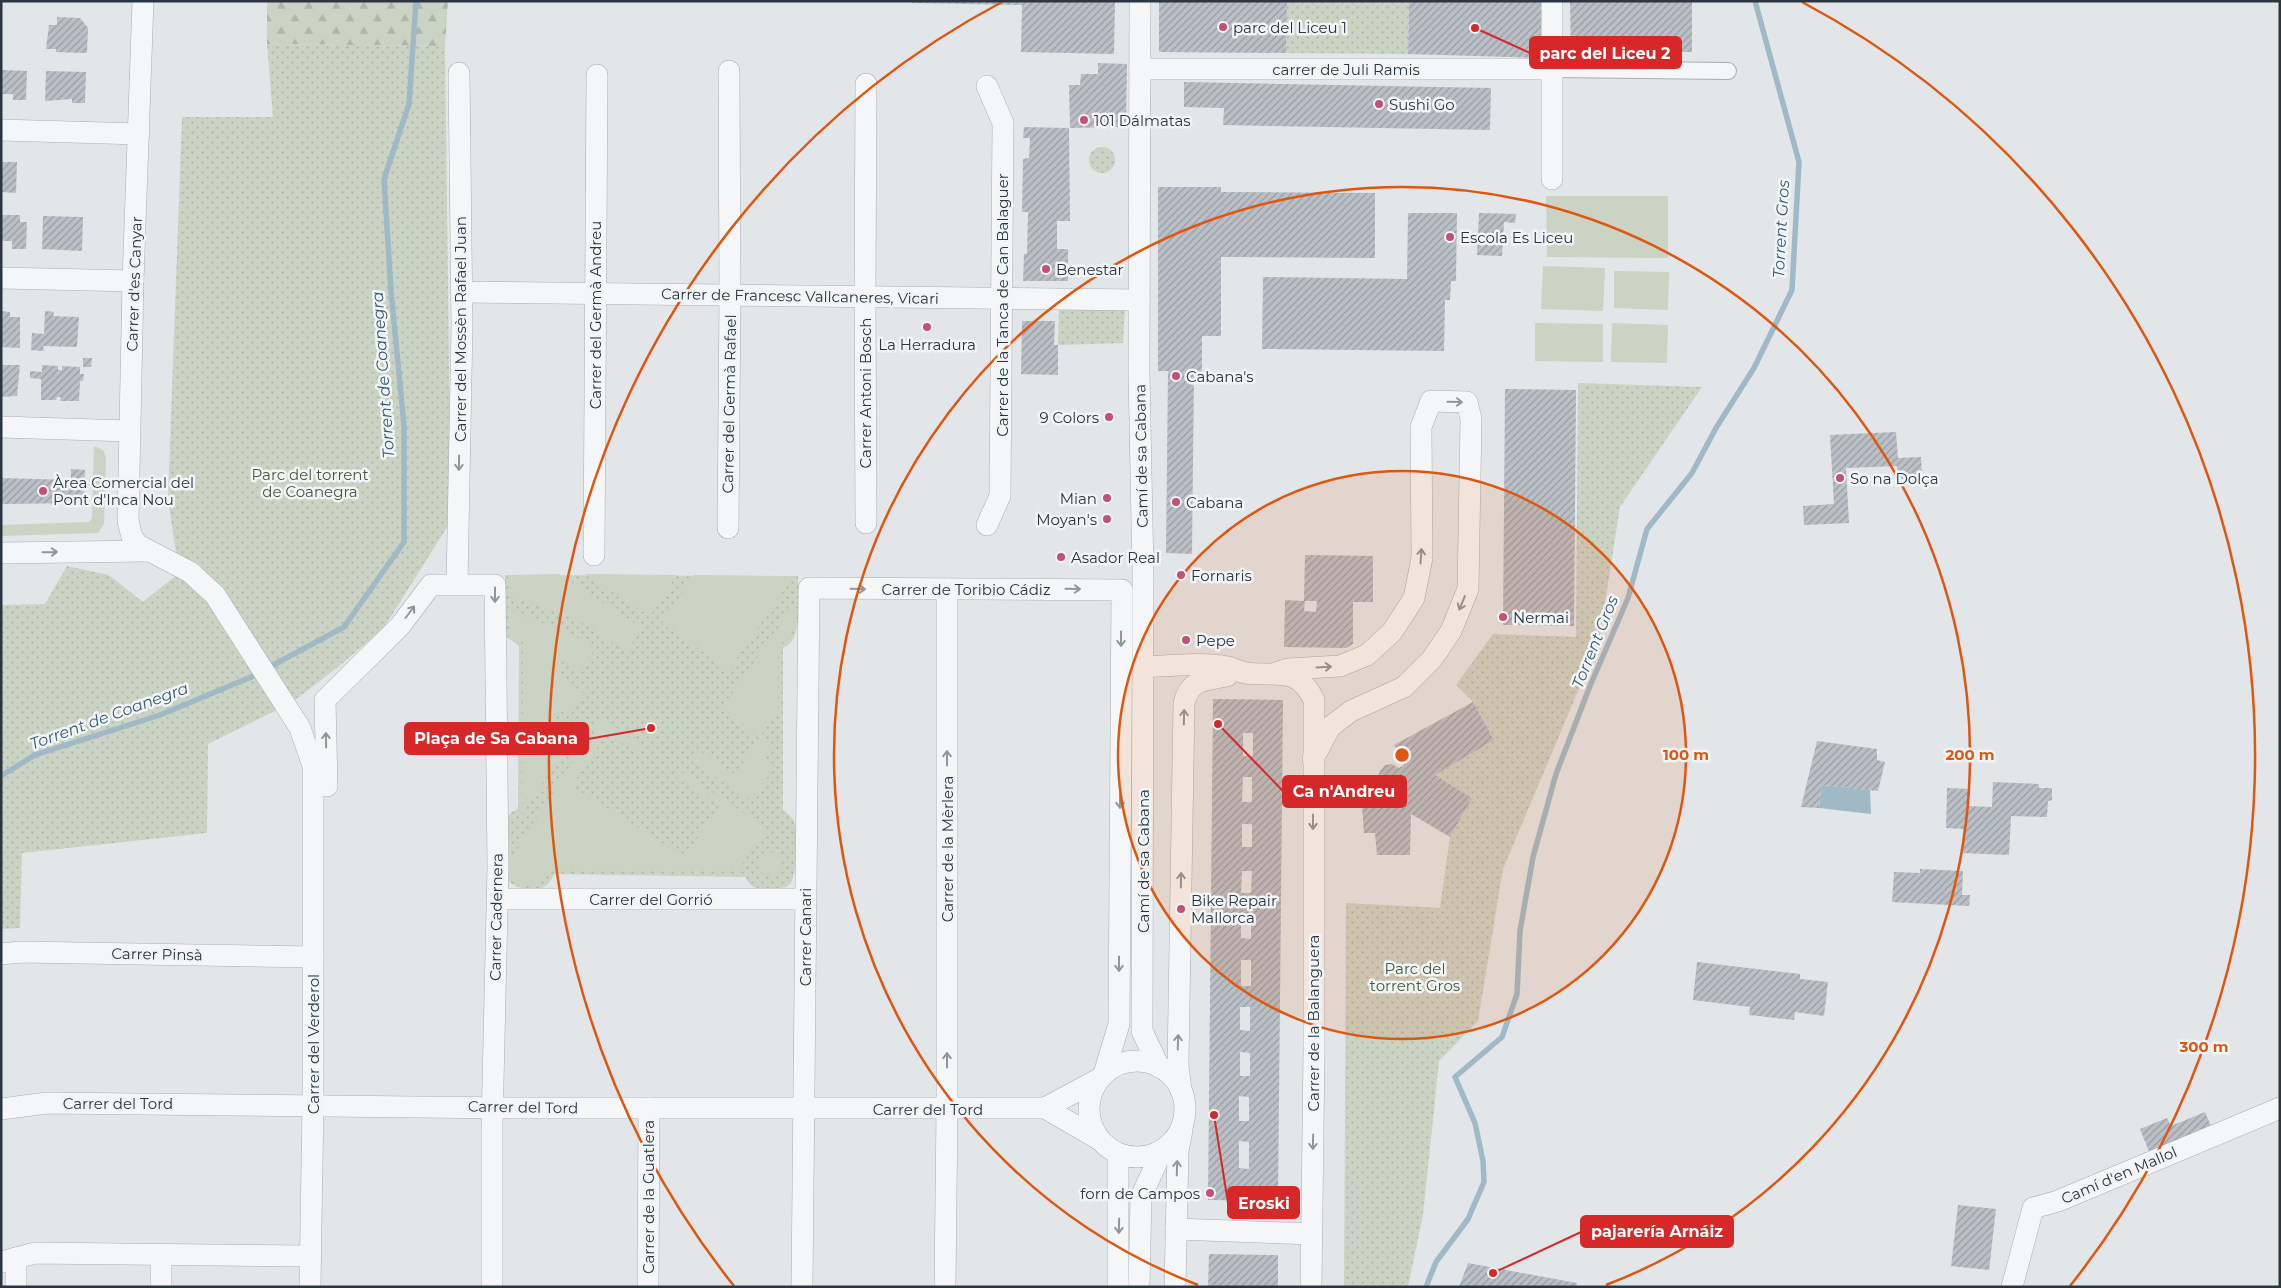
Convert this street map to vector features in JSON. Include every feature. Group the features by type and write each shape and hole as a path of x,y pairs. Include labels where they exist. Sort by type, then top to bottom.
{"street":[{"name":"Carrer d'es Canyar","path":"143,1 133,281 128,524 135,542 150,552"},
{"name":"Camí de sa Cabana","path":"1140,1 1139,300 1143,667 1142,1031"},
{"path":"1552,1 1552,179"},
{"name":"carrer de Juli Ramis","path":"1140,69 1552,69"},
{"path":"1552,69 1728,71"},
{"name":"Carrer del Germà Rafael","path":"728,528 729,71"},
{"name":"Carrer del Mossèn Rafael Juan","path":"457,584 462,292 460,73"},
{"name":"Carrer del Germà Andreu","path":"594,555 597,75"},
{"name":"Carrer Antoni Bosch","path":"866,84 866,522"},
{"name":"Carrer de la Tanca de Can Balaguer","path":"987,86 1003,123 1000,496 987,525"},
{"path":"1,130 138,134"},
{"path":"1,278 133,281"},
{"name":"Carrer de Francesc Vallcaneres, Vicari","path":"462,292 1139,300"},
{"name":"Carrer de la Balanguera","path":"1276,673 1288,669 1340,666 1367,655 1392,632 1414,598 1422,558 1421,427 1431,402 1467,402 1471,419 1468,589 1451,631 1432,659 1404,687 1351,711 1330,726 1313,760"},
{"path":"1,427 130,431"},
{"path":"1,553 150,552"},
{"name":"Carrer del Verderol","path":"150,552 182,567 207,586 220,602 300,728 313,766 313,1104 310,1287"},
{"path":"314,802 327,787 325,700 400,626 431,585 457,584"},
{"name":"Carrer Cadernera","path":"457,584 495,585 497,898 492,1107 492,1287"},
{"name":"Carrer de Toribio Cádiz","path":"810,588 1122,590 1119,1024 1102,1077"},
{"name":"Carrer Canari","path":"802,1287 810,588"},
{"name":"Carrer de la Mèrlera","path":"947,589 947,1109"},
{"path":"1143,667 1227,666 1244,673"},
{"path":"1175,1287 1178,1151 1185,1108 1178,1065 1184,704 1187,692 1199,681 1244,673 1276,673"},
{"name":"Carrer de la Balanguera","path":"1276,673 1296,678 1307,686 1314,700 1314,1050 1311,1287"},
{"name":"Carrer del Gorrió","path":"497,898 805,899"},
{"name":"Carrer Pinsà","path":"1,954 20,952 313,957"},
{"path":"1127,1062 1142,1031"},
{"path":"1142,1031 1159,1067"},
{"path":"1141,1197 1092,1126 1088,1109 1091,1094 1102,1077 1112,1068 1127,1062 1143,1062 1159,1067 1172,1077 1181,1091"},
{"name":"Carrer del Tord","path":"1,1109 47,1103 805,1109 1045,1108 1102,1077"},
{"name":"Carrer de la Guatlera","path":"648,1287 649,1108"},
{"path":"1045,1108 1110,1151 1128,1157 1146,1157 1162,1151 1174,1140 1182,1125"},
{"name":"Camí d'en Mallol","path":"2012,1287 2033,1208 2058,1201 2280,1108"},
{"path":"945,1287 947,1109"},
{"path":"1110,1151 1118,1287"},
{"path":"1139,1287 1141,1197 1162,1151"},
{"path":"1176,1229 1311,1234"},
{"path":"16,1287 9,1260 35,1253 161,1256 310,1256"},
{"path":"161,1256 161,1287"}],"green space":[{"path":"267,1 448,1 445,46 267,44"},
{"path":"1287,1 1409,1 1408,54 1286,53"},
{"name":"Parc del torrent de Coanegra","path":"267,44 445,46 451,521 383,629 291,703 208,744 207,833 22,853 20,928 1,929 1,605 45,604 67,566 109,575 143,602 179,573 168,499 182,117 273,117"},
{"path":"1102,147 1111,151 1115,160 1111,169 1102,173 1093,169 1089,160 1093,151"},
{"path":"1546,196 1668,196 1668,258 1547,257"},
{"path":"1543,266 1605,268 1603,311 1541,309"},
{"path":"1614,271 1669,272 1668,310 1614,308"},
{"path":"1059,308 1125,308 1123,343 1058,345"},
{"path":"1535,323 1603,324 1603,362 1535,361"},
{"path":"1612,323 1668,325 1667,363 1611,362"},
{"name":"Parc del torrent Gros","path":"1578,383 1702,387 1620,507 1599,641 1503,869 1478,1021 1439,1061 1423,1215 1408,1287 1344,1287 1346,903 1440,908 1450,837 1472,798 1435,775 1494,740 1473,702 1456,685 1493,634 1576,637"},
{"path":"94,446 103,450 106,457 104,524 98,533 1,536 1,525 89,522 92,518"},
{"path":"559,574 642,628 627,652 580,621 509,595 508,575"},
{"path":"585,574 677,575 650,616"},
{"path":"505,575 798,576 799,605 797,627 790,644 783,648 783,810 794,821 797,844 796,864 789,885 778,889 758,889 753,887 745,877 554,874 544,887 534,890 518,887 508,882 505,878 505,819 518,809 519,646 507,637 505,630"},
{"path":"694,575 793,576 729,670 662,623"},
{"path":"793,606 793,629 788,638 778,644 778,710 759,738 721,710"},
{"path":"509,610 572,634 595,649 579,672 562,660 560,677 584,693 569,716 558,709 555,724 573,735 522,815 523,642 514,637 510,629"},
{"path":"601,720 641,746 637,752 607,733 603,738 593,731"},
{"path":"589,736 600,743 572,786 685,858 719,806 676,777 680,771 767,828 738,870 549,869 547,875 536,883 523,885 511,880 508,876 507,864"},
{"path":"760,738 770,746 762,757 775,766 751,800 691,761 699,750 735,775"},
{"path":"770,852 778,856 782,864 778,872 770,876 762,872 758,864 762,856"}],"water":[{"path":"1822,785 1870,790 1871,814 1819,808"}],"building":[{"path":"912,1 1115,1 1114,54 1021,52 1022,5 912,3"},
{"name":"parc del Liceu 1","path":"1159,1 1287,1 1286,53 1159,52"},
{"path":"1409,1 1542,1 1540,58 1408,54"},
{"path":"1570,1 1692,1 1692,52 1571,53"},
{"path":"57,17 80,18 88,28 87,53 56,52 56,49 46,49 49,25 57,25"},
{"path":"1098,63 1127,64 1126,127 1070,128 1069,85 1080,85 1081,74 1098,74"},
{"path":"1,70 27,71 26,100 13,100 13,94 1,94"},
{"path":"46,71 86,72 85,103 72,103 72,99 45,101"},
{"path":"1184,82 1491,88 1490,130 1223,125 1224,108 1184,107"},
{"path":"1024,127 1069,128 1070,221 1057,221 1057,249 1068,249 1068,281 1023,281 1024,254 1027,254 1028,212 1022,212 1023,159 1029,158 1030,138 1023,138"},
{"path":"1,162 17,162 16,193 1,192"},
{"path":"1158,187 1221,187 1221,192 1375,193 1375,258 1221,257 1221,336 1202,336 1202,371 1194,371 1192,554 1166,553 1168,371 1158,371"},
{"path":"1408,213 1457,213 1456,281 1451,281 1450,300 1445,300 1444,351 1262,349 1263,277 1407,279"},
{"path":"1479,213 1516,214 1515,223 1504,222 1502,256 1477,255"},
{"path":"1,215 20,215 20,222 27,222 26,249 12,249 12,241 1,241"},
{"path":"43,216 83,217 82,251 42,249"},
{"path":"1,311 10,312 10,317 20,317 20,348 1,347"},
{"path":"45,311 54,312 53,316 79,317 77,347 43,346 44,351 31,350 32,333 44,334"},
{"path":"1022,321 1055,321 1054,345 1058,345 1058,375 1021,374"},
{"path":"83,358 92,358 91,367 83,367"},
{"path":"1,365 20,365 17,396 1,397"},
{"path":"42,365 58,366 58,370 62,370 62,366 80,367 80,374 84,374 83,381 80,381 79,401 60,401 61,397 57,397 56,400 41,400 41,379 30,378 30,371 42,372"},
{"path":"1505,389 1576,390 1574,626 1503,625"},
{"name":"So na Dolça","path":"1896,432 1898,458 1921,457 1922,478 1898,479 1897,466 1846,468 1849,523 1804,525 1803,506 1834,504 1830,435"},
{"name":"Àrea Comercial del Pont d'Inca Nou","path":"71,469 85,470 84,503 1,504 1,478 71,480"},
{"path":"1305,555 1373,556 1373,602 1353,602 1353,644 1346,648 1284,647 1285,600 1304,601","holes":["1305,601 1317,601 1316,612 1304,611"]},
{"path":"1213,699 1283,700 1278,1201 1208,1200","holes":["1243,733 1253,733 1253,756 1243,756","1243,777 1252,777 1252,802 1242,802","1242,824 1252,824 1252,847 1242,847","1242,871 1252,871 1251,893 1241,893","1241,916 1251,916 1251,939 1241,938","1241,960 1251,960 1251,986 1241,986","1240,1007 1250,1007 1250,1031 1240,1030","1240,1052 1250,1053 1250,1076 1240,1076","1239,1096 1249,1097 1249,1121 1239,1121","1239,1141 1249,1142 1249,1169 1239,1168"]},
{"path":"1473,702 1494,740 1435,775 1472,798 1450,837 1411,814 1410,855 1377,855 1375,833 1364,833 1361,794 1388,793 1388,786 1378,776 1380,771 1385,765 1392,764 1399,768 1404,765 1394,745"},
{"path":"1817,741 1877,749 1877,760 1885,762 1878,791 1822,785 1819,808 1801,807"},
{"path":"1993,782 2039,784 2039,788 2052,788 2052,800 2048,801 2047,817 2011,816 2009,855 1962,853 1963,829 1946,828 1947,788 1970,789 1969,806 1992,807"},
{"path":"1920,869 1963,871 1962,895 1970,895 1969,906 1892,902 1894,872 1920,873"},
{"path":"1697,962 1800,974 1800,979 1828,982 1824,1016 1795,1012 1794,1020 1749,1015 1750,1007 1693,1000"},
{"path":"2205,1112 2212,1128 2150,1154 2140,1129 2167,1118 2171,1126"},
{"path":"1958,1205 1996,1209 1989,1270 1951,1266"},
{"path":"1209,1254 1278,1255 1278,1287 1208,1287"},
{"path":"1468,1263 1577,1283 1576,1287 1459,1287"}],"waterway":[{"name":"Torrent de Coanegra","path":"1,776 35,755 160,715 251,677 344,627 404,542 404,425 391,291 384,179 409,104 416,1"},
{"name":"Torrent Gros","path":"1426,1287 1436,1262 1468,1219 1484,1182 1483,1161 1475,1123 1455,1077 1502,1037 1517,994 1520,931 1533,857 1556,774 1590,686 1628,598 1647,529 1692,473 1716,428 1754,368 1792,290 1799,162 1755,1"}],"place":[{"name":"parc del Liceu 1","path":"1223,27"},
{"name":"parc del Liceu 2","path":"1475,28"},
{"name":"Sushi Go","path":"1379,104"},
{"name":"101 Dálmatas","path":"1084,120"},
{"name":"Escola Es Liceu","path":"1450,237"},
{"name":"Benestar","path":"1046,269"},
{"name":"La Herradura","path":"927,327"},
{"name":"Cabana's","path":"1176,376"},
{"name":"9 Colors","path":"1109,417"},
{"name":"So na Dolça","path":"1840,478"},
{"name":"Àrea Comercial del Pont d'Inca Nou","path":"43,491"},
{"name":"Mian","path":"1107,498"},
{"name":"Cabana","path":"1176,502"},
{"name":"Moyan's","path":"1107,519"},
{"name":"Asador Real","path":"1061,557"},
{"name":"Fornaris","path":"1181,575"},
{"name":"Nermai","path":"1503,617"},
{"name":"Pepe","path":"1186,640"},
{"name":"Ca n'Andreu","path":"1218,724"},
{"name":"Plaça de Sa Cabana","path":"651,728"},
{"name":"Bike Repair Mallorca","path":"1181,909"},
{"name":"Eroski","path":"1214,1115"},
{"name":"forn de Campos","path":"1210,1193"},
{"name":"pajarería Arnáiz","path":"1493,1273"}]}
